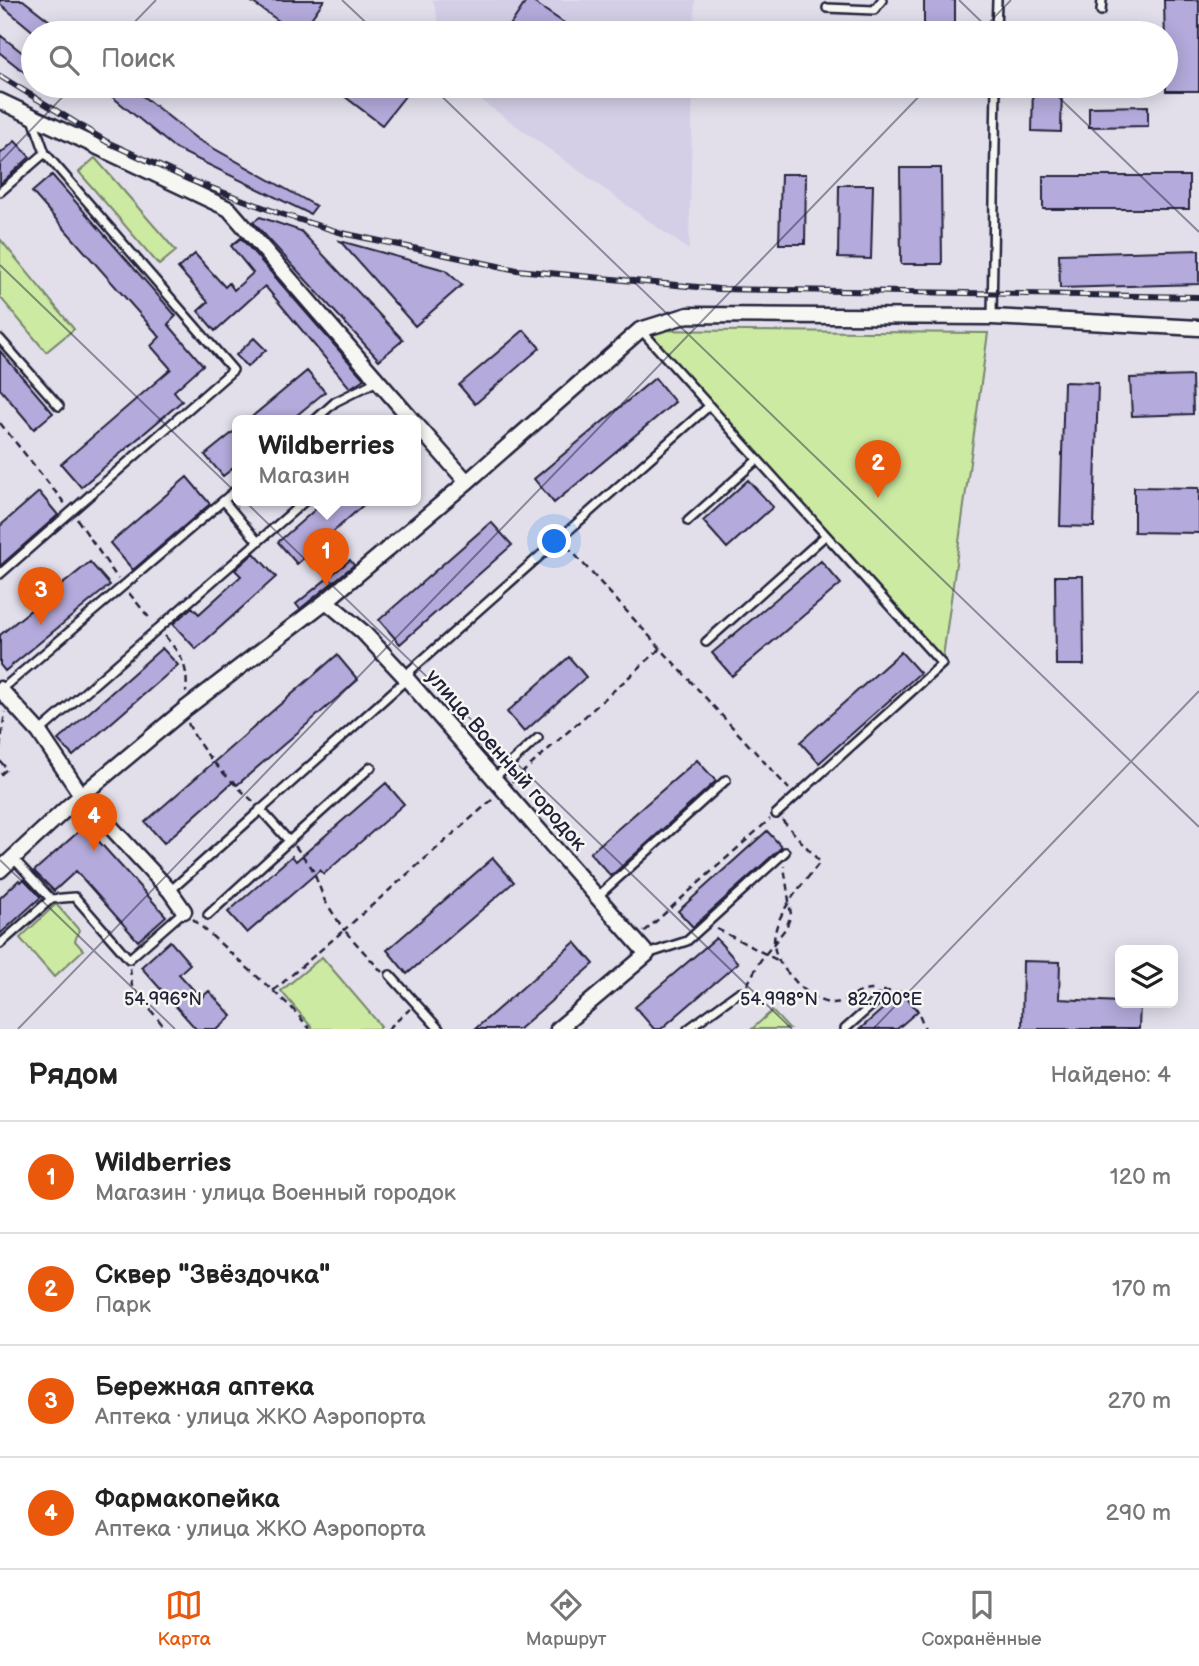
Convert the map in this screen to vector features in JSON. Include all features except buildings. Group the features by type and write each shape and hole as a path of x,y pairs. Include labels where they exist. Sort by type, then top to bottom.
{"street":[{"path":"0,101 229,209 408,415"},
{"path":"0,870 185,709 326,601 640,330 688,315 992,317 1199,328"},
{"path":"421,430 467,482"},
{"name":"улица Военный городок","path":"326,601 363,632 407,679 647,954"},
{"path":"1,689 39,732 82,796 170,891 184,911"},
{"path":"558,1029 647,954"}],"lane":[{"path":"827,8 874,10 882,0"},
{"path":"996,21 997,0"},
{"path":"1101,11 1102,0"},
{"path":"992,317 996,98"},
{"path":"0,574 233,370 45,153 32,118"},
{"path":"0,192 45,153"},
{"path":"640,330 942,664 776,814"},
{"path":"0,338 60,406"},
{"path":"321,415 335,402 378,381"},
{"path":"170,891 407,679 411,670 708,407"},
{"path":"688,521 757,460"},
{"path":"1,689 232,493"},
{"path":"223,501 258,542"},
{"path":"39,732 299,506"},
{"path":"706,642 825,536"},
{"path":"494,778 538,738"},
{"path":"208,915 371,767"},
{"path":"597,897 726,780"},
{"path":"260,809 289,841"},
{"path":"647,954 687,941 785,852"},
{"path":"13,858 51,899"},
{"path":"0,944 51,899 75,897 129,959 184,911"},
{"path":"388,976 439,1029"},
{"path":"688,1029 739,992"},
{"path":"845,1029 879,999"}],"path":[{"path":"0,423 71,511 122,585 180,654 187,675 186,720 194,738 212,761 260,809"},
{"path":"560,538 796,796"},
{"path":"0,748 5,709"},
{"path":"0,761 7,769 0,775"},
{"path":"641,934 776,814 820,862 774,931 779,961"},
{"path":"289,841 312,868 324,901 344,930 388,976"},
{"path":"739,992 749,983 752,972 786,928 791,915 783,864 785,852"},
{"path":"184,911 274,991 310,1029"},
{"path":"698,932 716,929 779,961 804,990 816,999 834,1003 865,989 902,992 918,1011 925,1029"},
{"path":"274,991 344,930"},
{"path":"129,959 132,987 166,1029"},
{"path":"388,1029 413,1007"}],"shaded area":[{"path":"433,0 695,0 694,21 438,21"},
{"path":"478,98 693,98 689,250"}],"green space":[{"path":"95,158 176,251 159,265 79,172"},
{"path":"0,239 74,329 46,352 0,297"},
{"path":"640,330 988,333 942,664"},
{"path":"56,904 79,930 75,941 83,950 54,977 20,938"},
{"path":"322,957 381,1026 378,1029 313,1029 281,991"},
{"path":"772,1011 789,1029 752,1029"}],"railway":[{"path":"0,76 21,89"},
{"path":"36,98 107,142 190,180 281,214 342,233 517,270 719,289 1199,297"}],"place":[{"name":"Сквер \"Звёздочка\"","path":"878,498"},
{"name":"Wildberries","path":"326,586"},
{"name":"Бережная аптека","path":"41,625"},
{"name":"Фармакопейка","path":"94,851"}]}
